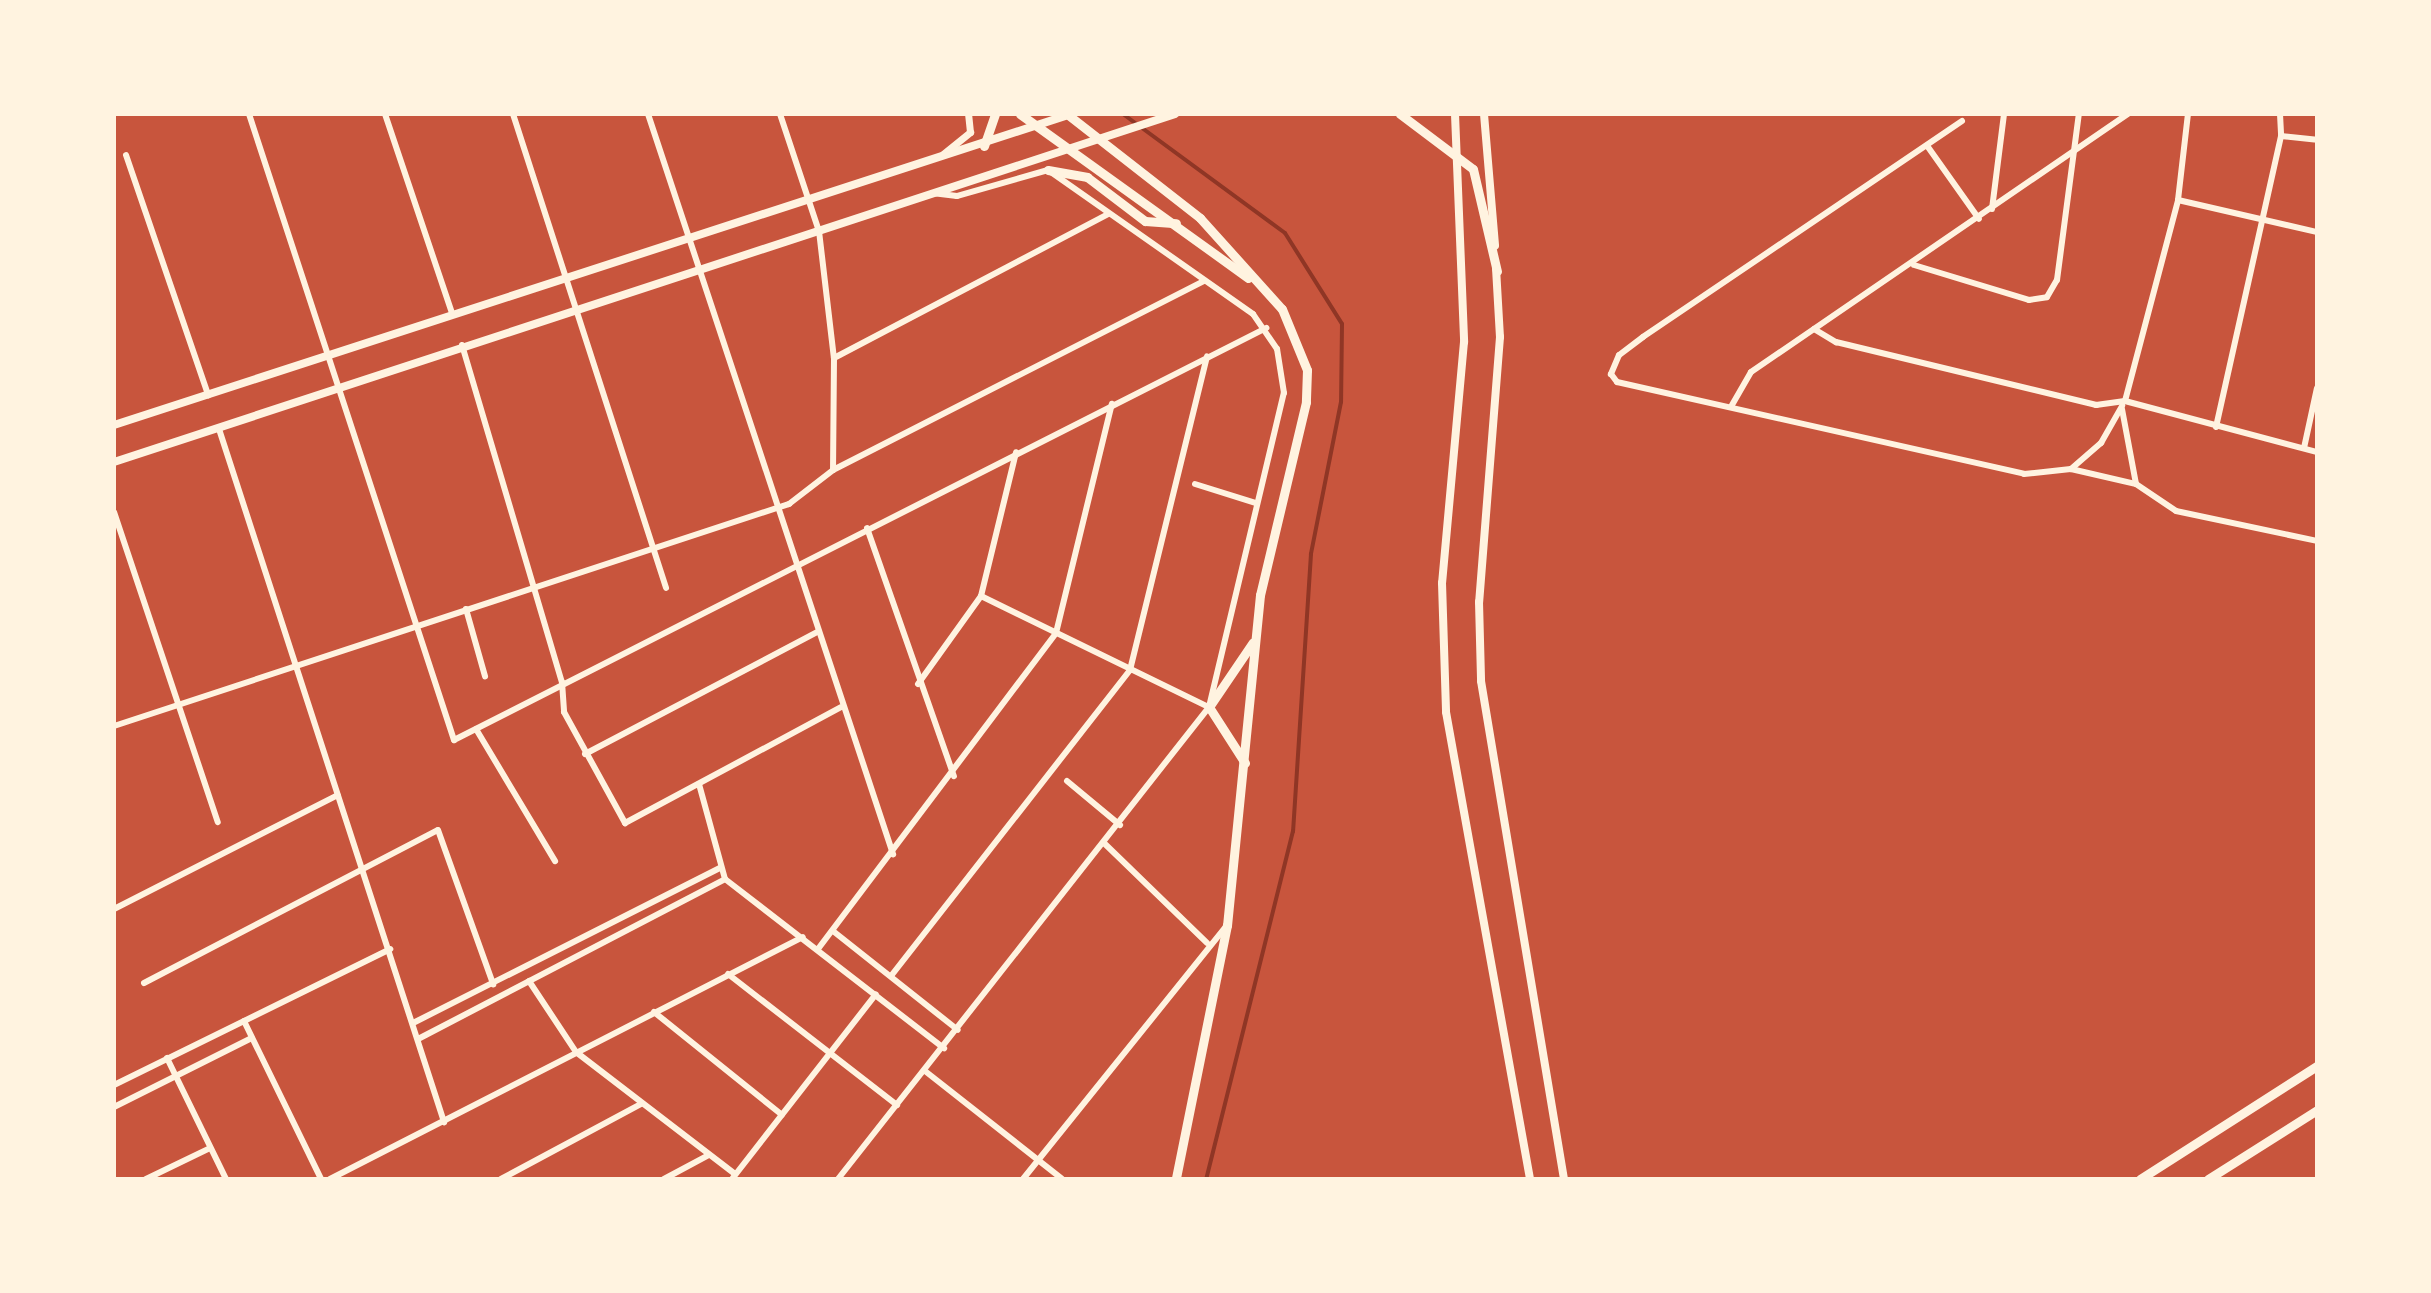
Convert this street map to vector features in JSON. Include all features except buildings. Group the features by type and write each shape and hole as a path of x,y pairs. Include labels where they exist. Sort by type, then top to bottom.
{"main road":[{"path":"984,146 995,114"},
{"path":"1020,114 1177,223 1267,292"},
{"path":"114,425 569,274 1041,128 1070,114 1187,204 1267,292 1300,343 1306,402 1272,530 1255,639 1247,768 1227,925 1176,1179"},
{"path":"1400,114 1458,152 1478,178 1497,271"},
{"path":"1455,114 1464,342 1442,583 1444,684 1530,1179"},
{"path":"1484,114 1497,271 1481,681 1564,1179"},
{"path":"114,462 462,345 1173,115"},
{"path":"1048,170 1087,177 1145,221 1177,223"},
{"path":"1247,768 1209,707 1255,639"},
{"path":"2140,1179 2317,1066"},
{"path":"2208,1179 2317,1110"}],"street":[{"path":"249,114 454,740 562,682 1266,328"},
{"path":"385,114 452,313"},
{"path":"513,114 569,274 666,588"},
{"path":"648,114 774,510 893,854"},
{"path":"780,114 819,231 834,358 833,470"},
{"path":"930,162 970,132 968,114"},
{"path":"1992,209 2004,114"},
{"path":"1914,265 2029,300 2047,297 2057,280 2079,114"},
{"path":"1732,405 1751,372 1914,265 2128,114"},
{"path":"2071,469 2101,443 2123,403 2178,200 2188,114"},
{"path":"2216,427 2260,218 2281,136 2280,114"},
{"path":"1962,121 1928,147 1643,337 1619,355 1611,374 1617,382 1732,405 2024,474 2071,469 2136,484 2176,511 2317,541"},
{"path":"2281,136 2317,140"},
{"path":"1928,147 1979,219"},
{"path":"126,155 208,395"},
{"path":"838,1179 1120,825 1209,707 1284,393 1284,371 1266,328 1048,170 957,196 932,193"},
{"path":"2178,200 2317,232"},
{"path":"834,358 1108,214"},
{"path":"114,726 653,546 774,510 833,470 1204,281"},
{"path":"1814,329 1836,342 2123,403 2317,452"},
{"path":"462,345 562,682 561,703 585,754 625,823 841,707"},
{"path":"891,976 1130,670 1207,356"},
{"path":"2304,448 2317,388"},
{"path":"2123,403 2124,449 2136,484"},
{"path":"818,949 954,776 1056,633 1112,404"},
{"path":"219,429 338,795 365,868 444,1122"},
{"path":"918,685 981,596 1016,452"},
{"path":"1195,484 1256,503"},
{"path":"114,512 218,822"},
{"path":"867,528 918,685 954,776"},
{"path":"981,596 1209,707"},
{"path":"466,609 485,676"},
{"path":"585,754 817,632"},
{"path":"476,729 555,861"},
{"path":"1067,781 1120,825"},
{"path":"699,784 725,879 944,1048"},
{"path":"114,909 338,795"},
{"path":"144,983 438,830 493,984"},
{"path":"1105,844 1207,943"},
{"path":"415,1022 720,868"},
{"path":"420,1038 725,879"},
{"path":"1023,1179 1207,943 1227,925"},
{"path":"833,931 958,1030"},
{"path":"330,1179 342,1176 803,937"},
{"path":"114,1085 390,949"},
{"path":"728,974 897,1105"},
{"path":"529,981 576,1052 734,1177 876,994"},
{"path":"654,1012 782,1115"},
{"path":"244,1021 321,1179"},
{"path":"114,1107 252,1038"},
{"path":"167,1058 226,1179"},
{"path":"925,1071 1062,1179"},
{"path":"501,1179 641,1104"},
{"path":"146,1179 210,1148"},
{"path":"664,1179 709,1155"}],"waterway":[{"path":"1123,114 1285,233 1342,324 1341,402 1311,554 1293,831 1206,1179"}]}
